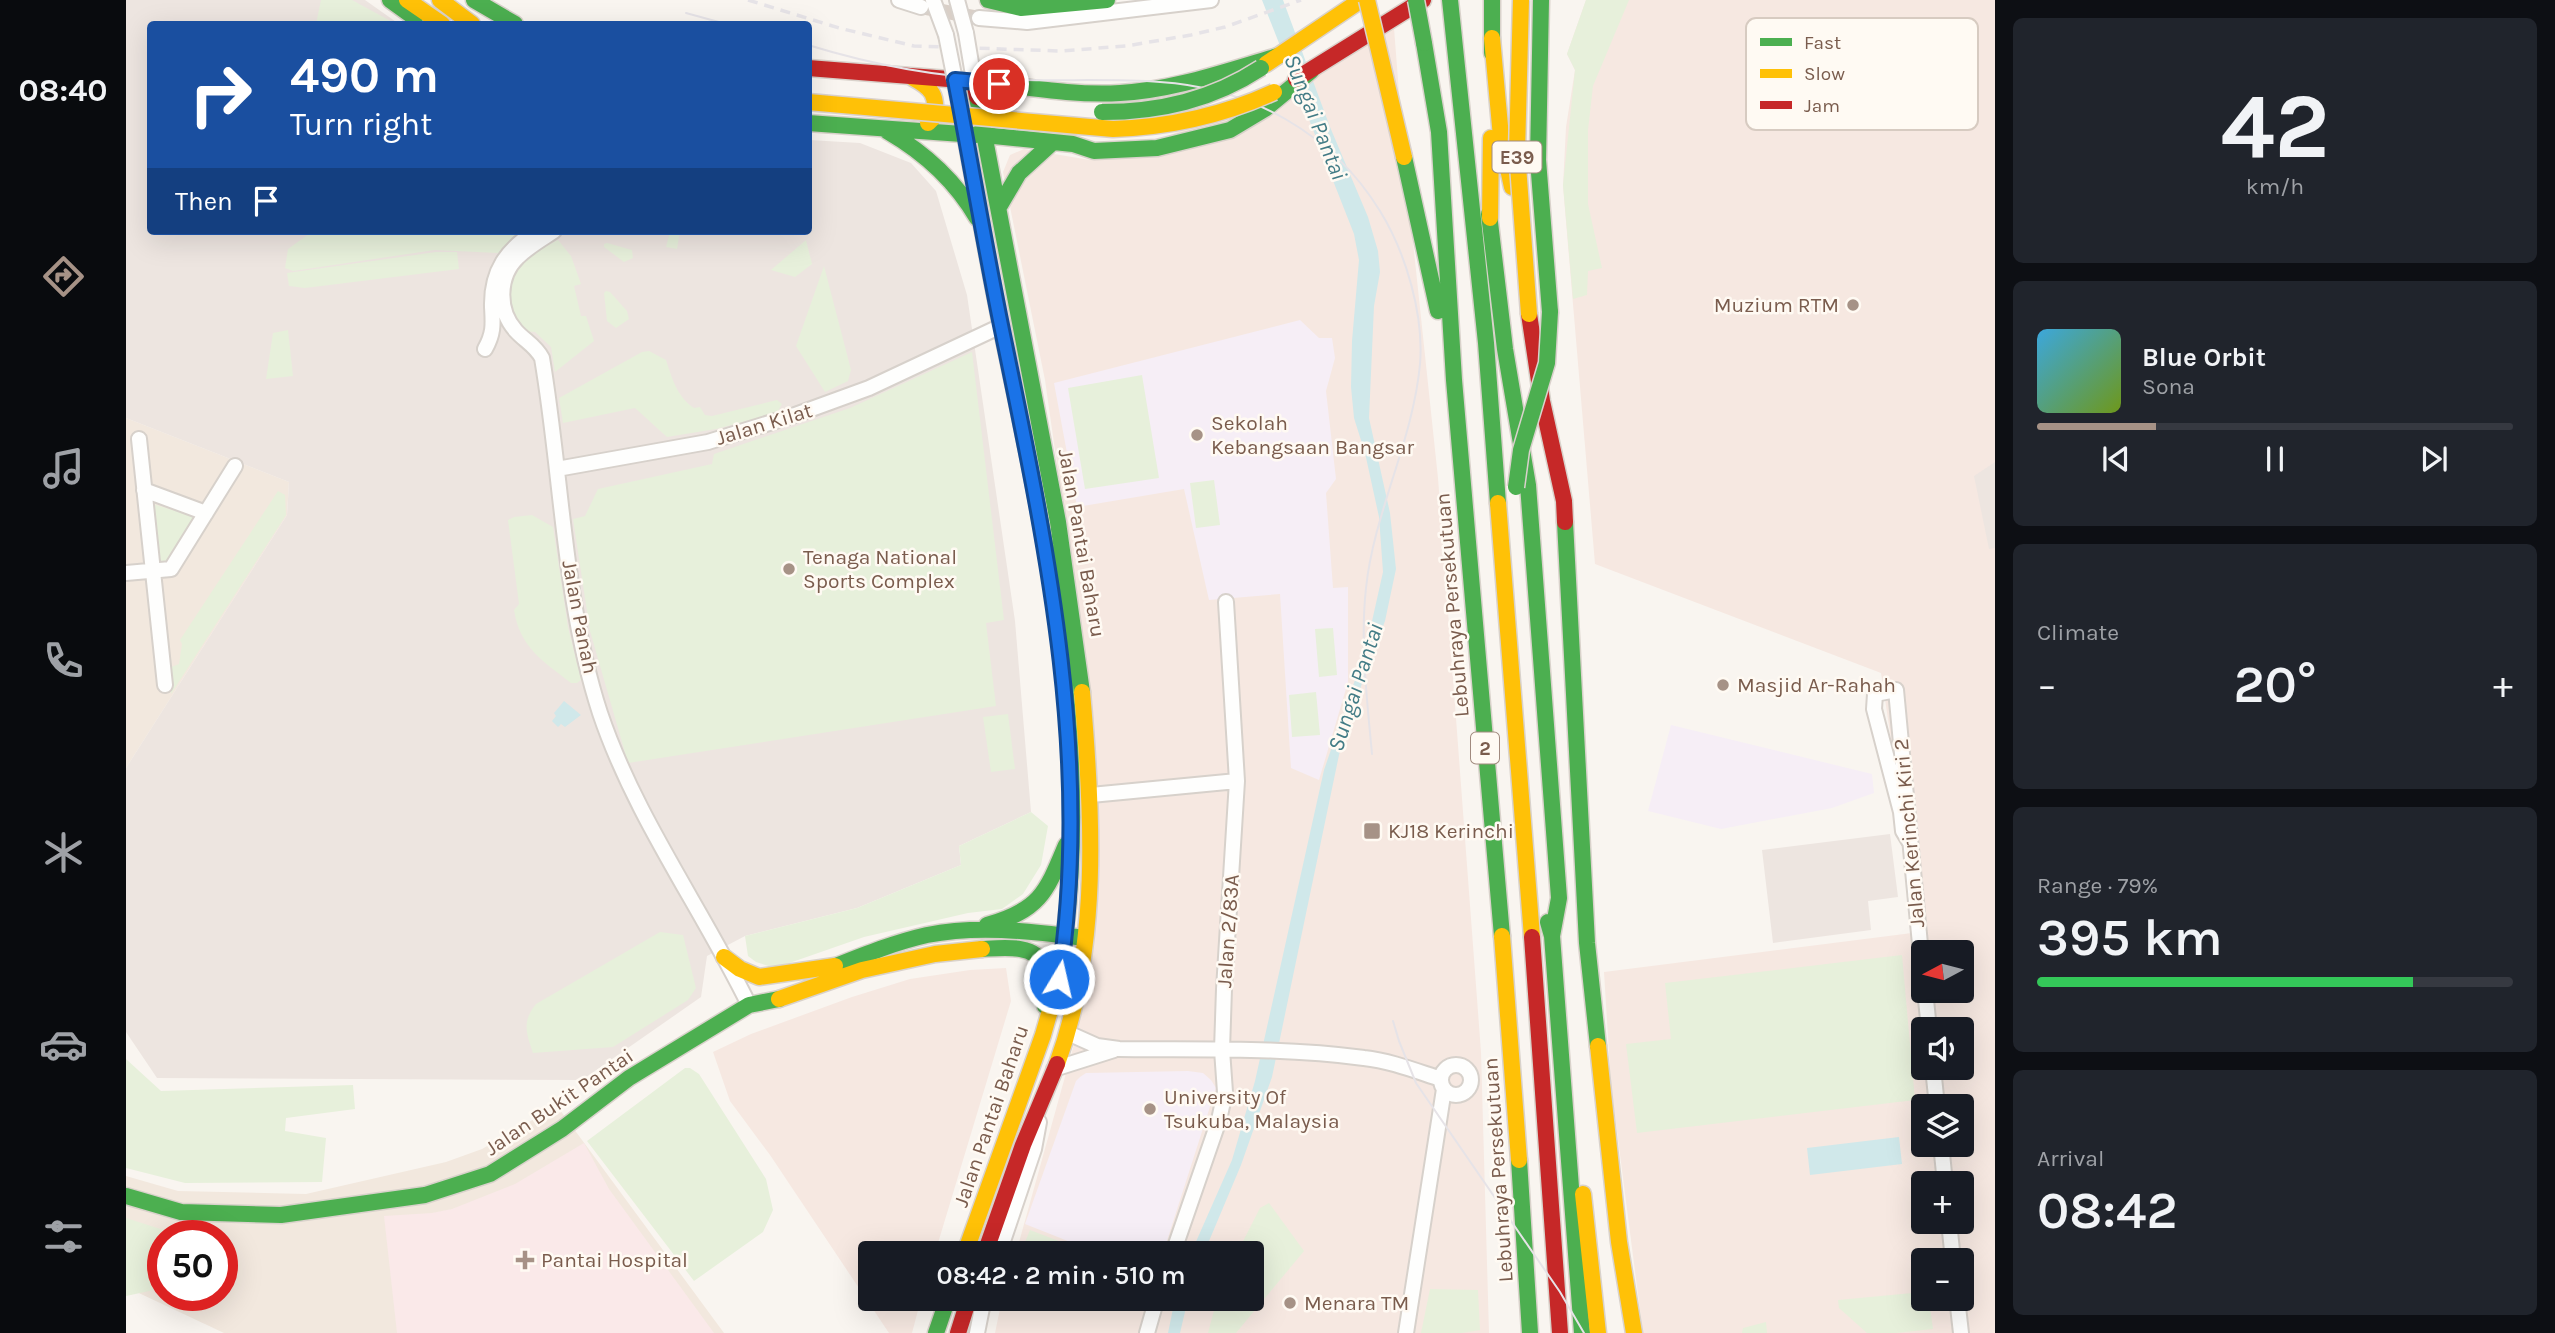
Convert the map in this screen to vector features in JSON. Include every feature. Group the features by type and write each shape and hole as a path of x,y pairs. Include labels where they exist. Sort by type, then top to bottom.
{"main road":[{"path":"390,0 420,21"},
{"path":"407,0 438,21"},
{"path":"440,0 468,21"},
{"path":"474,0 510,21"},
{"path":"988,0 1021,8 1074,11 1107,0"},
{"path":"1050,107 1118,112 1167,107 1228,88 1306,39 1361,0"},
{"path":"1367,0 1454,380"},
{"name":"Lebuhraya Persekutuan","path":"1416,0 1439,132 1454,380 1508,1014 1530,1333"},
{"path":"812,103 1113,129 1161,127 1234,110 1310,72 1423,0"},
{"name":"2","path":"1450,0 1486,343 1560,1333"},
{"name":"E39","path":"1521,0 1517,152 1529,314 1542,401 1564,501 1586,930 1619,1242"},
{"name":"E39","path":"1541,0 1538,160 1550,312"},
{"path":"1490,218 1492,3"},
{"path":"1492,38 1501,137 1508,173 1516,208 1550,312 1550,342 1546,363 1521,450 1516,487 1545,893 1552,936 1582,1333"},
{"path":"1456,46 1490,218 1505,348 1528,485 1559,898 1552,936"},
{"path":"812,68 1050,90 1122,93 1178,85 1278,56"},
{"path":"812,123 984,135 1073,144 1094,150 1157,148 1230,130 1270,104 1310,72"},
{"path":"911,131 929,123 937,106 936,97 930,87 912,77"},
{"name":"Jalan Pantai Baharu","path":"955,80 1001,326 1033,477 1051,585 1066,705 1072,807 1066,936 1059,979 1043,1035 969,1241"},
{"name":"Jalan Pantai Baharu","path":"974,81 1069,582 1081,666 1091,795 1080,982 1068,1033 1022,1148 989,1241"},
{"path":"812,88 997,102"},
{"path":"1050,90 1027,95 1018,112 1020,124 1026,133 1053,142"},
{"path":"882,129 924,155 943,171 959,189 984,232"},
{"path":"999,206 1025,165 1040,156 1053,142"},
{"path":"1538,1014 1545,962 1539,801"},
{"path":"969,929 1010,920 1034,907 1050,885 1071,833"},
{"name":"Jalan Bukit Pantai","path":"126,1196 181,1212 281,1215 425,1195 490,1174 562,1129 629,1078 752,1004 766,990 910,939 969,929 1084,938"},
{"name":"Jalan Bukit Pantai","path":"752,1004 775,1000 862,970 935,954 998,948 1026,950 1038,957 1043,965 1046,989 1043,1035"},
{"path":"724,957 740,969 759,977 835,966"},
{"path":"1565,1112 1577,1134 1598,1333"},
{"path":"1512,1309 1515,1116"},
{"path":"1619,1242 1627,1333"},
{"path":"1619,1242 1634,1333"},
{"path":"936,1333 944,1311"},
{"path":"958,1333 965,1311"}],"street":[{"path":"899,0 927,4 946,35 955,80"},
{"path":"957,0 974,81"},
{"path":"979,18 1027,22 1074,11 1211,0"},
{"name":"Jalan Panah","path":"532,235 506,274 502,304 516,331 532,343 542,358 581,636 601,713 658,844 752,1004"},
{"name":"Jalan Panah","path":"485,349 494,331 492,295 500,264 507,253 545,235"},
{"name":"Jalan Kilat","path":"557,469 678,448 735,434 842,399 1001,326"},
{"path":"139,439 164,685"},
{"path":"126,573 171,569 235,466"},
{"path":"144,490 206,513"},
{"name":"Jalan 2/83A","path":"1177,1241 1219,1120 1225,1092 1222,1050 1237,781 1226,602"},
{"name":"Jalan Kerinchi Kiri 2","path":"1909,841 1903,831 1901,812 1874,709 1875,694 1896,690 1919,940"},
{"path":"1091,795 1237,781"},
{"path":"1068,1033 1097,1046 1119,1049 1280,1052 1365,1058 1403,1067 1443,1084 1406,1333"},
{"path":"1054,1069 1119,1049"},
{"path":"1003,1241 1034,1149 1042,1100"},
{"path":"976,1333 981,1311"},
{"path":"1147,1333 1153,1311"},
{"path":"1958,1311 1961,1333"}],"shaded area":[{"path":"126,0 365,0 395,21 147,21 147,235 812,235 812,140 860,143 911,163 936,191 967,295 1015,621 1031,812 959,846 961,865 857,908 745,936 707,956 701,997 582,1080 157,1078 126,1032 126,768 287,515 289,482 126,418"},
{"path":"1586,0 1995,0 1995,1333 1643,1333 1611,1085 1604,972 1912,933 1899,792 1881,673 1595,564 1563,186 1566,127 1575,70 1567,54"},
{"path":"1394,28 1404,157 1438,478 1481,1052 1489,1333 995,1333 1000,1311 1264,1311 1264,1241 1019,1241 1078,1030 1094,923 1073,577 1045,380 1003,172 1010,155 1024,149 1090,160 1127,156"},
{"name":"Sekolah Kebangsaan Bangsar","path":"1300,320 1319,338 1332,338 1335,358 1326,391 1336,479 1326,493 1333,588 1348,587 1348,682 1319,780 1291,768 1280,594 1209,600 1184,489 1077,507 1054,383"},
{"path":"126,418 289,482 287,515 126,768"},
{"path":"1995,462 1995,548 1989,549 1974,476"},
{"path":"1671,725 1872,774 1874,793 1832,808 1721,829 1648,811"},
{"path":"1890,834 1898,897 1868,901 1871,930 1773,943 1762,850"},
{"path":"1006,968 1011,1001 939,1241 858,1241 858,1287 770,1155 730,1101 713,1052 751,1034 852,997 910,979 970,970"},
{"path":"1188,1071 1203,1073 1216,1088 1167,1241 1068,1241 1025,1224 1076,1081 1086,1073"},
{"path":"557,1106 724,1333 224,1333 177,1311 238,1311 238,1220 147,1220 147,1297 126,1287 126,1176 178,1191 306,1194 446,1162 482,1149"},
{"name":"Pantai Hospital","path":"584,1143 609,1189 714,1333 397,1333 384,1216 452,1209 515,1184"},
{"path":"874,1311 918,1311 912,1333 889,1333"}],"green space":[{"path":"321,0 352,0 390,21 317,21"},
{"path":"1586,0 1629,0 1593,86 1588,130 1588,204 1602,268 1588,271 1587,295 1573,299 1563,185 1575,70 1567,54"},
{"path":"307,235 518,235 498,253 435,250 293,271 285,268 288,249"},
{"path":"669,235 679,235 677,249 666,247"},
{"path":"558,240 571,256 581,284 574,286 581,316 586,316 594,341 555,372 551,347 535,332 523,331 512,319 508,293 515,270 534,253"},
{"path":"806,240 812,264 795,277 771,270"},
{"path":"607,243 632,250 633,258 624,262 604,247"},
{"path":"436,252 457,252 459,269 305,288 289,286 287,273"},
{"path":"824,266 851,370 848,381 825,392 796,346"},
{"path":"606,291 627,311 629,319 616,328 607,321"},
{"path":"288,330 293,376 266,379 273,333"},
{"path":"649,351 666,360 679,393 694,408 700,407 705,415 712,416 777,400 782,404 777,413 716,429 667,437 635,408 563,423 559,398 642,352"},
{"name":"Tenaga National Sports Complex","path":"972,352 1004,620 986,623 996,706 628,763 590,631 573,519 585,516 598,489 712,464 714,454 850,408"},
{"path":"1142,375 1159,478 1085,489 1068,388"},
{"path":"1214,480 1220,525 1196,528 1190,483"},
{"path":"278,491 285,495 286,515 171,694 169,668 179,664 182,644 180,640"},
{"path":"153,504 198,518 166,565 160,565"},
{"path":"532,515 553,527 568,627 581,680 577,683 571,683 534,652 517,623 514,610 519,604 508,520"},
{"path":"1333,628 1337,675 1319,677 1315,629"},
{"path":"1316,692 1320,735 1292,737 1289,695"},
{"path":"1008,714 1015,769 991,772 983,717"},
{"path":"1031,812 1048,826 1041,865 1023,894 1002,909 968,913 864,937 775,968 756,962 748,956 745,936 857,908 961,865 959,846"},
{"path":"660,932 683,935 696,988 688,1000 613,1047 533,1053 527,1022 536,1004"},
{"path":"1902,955 1911,1080 1913,1080 1914,1094 1911,1094 1911,1100 1637,1133 1626,1044 1671,1039 1665,983"},
{"path":"126,1059 161,1091 353,1085 355,1109 286,1118 285,1131 326,1138 322,1182 185,1183 126,1168"},
{"path":"685,1068 699,1074 766,1179 773,1210 763,1232 694,1281 587,1141"},
{"path":"1269,1203 1304,1251 1264,1299 1264,1241 1243,1241 1260,1208"},
{"path":"126,1218 147,1225 147,1291 126,1296"},
{"path":"1030,1230 1059,1241 1025,1241"},
{"path":"1430,1289 1478,1290 1480,1330 1421,1333"},
{"path":"1911,1293 1911,1311 1931,1311 1933,1329 1867,1333 1839,1308 1838,1300"},
{"path":"1214,1311 1254,1311 1236,1333 1208,1333"},
{"path":"1766,1322 1767,1333 1742,1333 1743,1328"}],"water":[{"name":"Sungai Pantai","path":"1262,0 1283,0 1330,127 1368,217 1378,251 1380,272 1374,306 1369,418 1390,513 1396,569 1385,621 1349,719 1339,755 1272,1077 1241,1165 1209,1241 1196,1241 1232,1160 1255,1081 1324,770 1366,648 1383,572 1379,517 1354,418 1351,387 1359,260 1354,234"},
{"path":"564,701 581,715 565,727 561,724 558,727 552,721 556,716 554,713"},
{"path":"1899,1137 1902,1164 1810,1175 1807,1148"},
{"path":"1173,1311 1185,1311 1180,1333 1168,1333"}],"tunnel":[{"path":"921,7 979,18"}],"tram line":[{"path":"686,13 715,21"},
{"path":"812,46 879,64 952,76 1020,80 1120,80 1194,86 1257,105 1286,120 1313,137 1360,183 1380,211 1398,246 1416,305 1420,345 1420,364 1410,421 1377,532 1366,588 1364,650 1372,754"},
{"path":"1393,1021 1416,1083 1560,1292 1584,1333"}],"railway":[{"path":"748,0 839,28 914,46 1061,51 1126,46 1191,35 1225,27 1301,0"}],"traffic: fast":[{"path":"390,0 415,18"},
{"path":"474,0 510,21"},
{"path":"988,0 1021,8 1107,0"},
{"path":"1416,0 1424,43"},
{"path":"1450,0 1486,343 1498,503"},
{"path":"1492,0 1492,53"},
{"path":"1541,0 1538,160 1550,312"},
{"path":"1424,43 1439,132 1454,380 1502,936"},
{"path":"974,81 1065,92 1120,93 1180,84 1278,56"},
{"path":"1102,112 1144,110 1185,102 1224,88 1261,68"},
{"path":"984,135 1073,144 1094,151 1157,148 1230,130 1265,109 1311,71"},
{"path":"955,80 1032,477 1058,630 1072,783 1071,858 1065,932"},
{"path":"977,97 1058,522 1082,692"},
{"path":"812,123 976,135"},
{"path":"887,131 938,168 959,191 977,218"},
{"path":"999,207 1019,173 1053,142"},
{"path":"1404,157 1438,311"},
{"path":"1489,214 1505,349 1528,485 1559,898 1552,936"},
{"path":"1516,487 1521,450 1547,363 1550,312"},
{"path":"1565,522 1587,943 1598,1046"},
{"path":"987,925 1019,913 1039,897 1053,876 1066,845"},
{"path":"1548,922 1552,936 1582,1333"},
{"path":"836,966 904,941 946,932 1002,930 1077,937"},
{"path":"982,949 1017,948 1026,950 1039,959 1044,971 1045,1006"},
{"path":"126,1196 181,1212 281,1215 425,1195 490,1174 562,1129 629,1078 749,1005 779,999"},
{"path":"1519,1160 1530,1333"},
{"path":"936,1333 944,1311"}],"traffic: slow":[{"path":"407,0 438,21"},
{"path":"440,0 468,21"},
{"path":"1266,64 1361,0"},
{"path":"1367,0 1404,157"},
{"path":"1521,0 1517,152 1529,314"},
{"path":"1492,38 1501,137 1512,187"},
{"path":"913,78 925,85 934,98 934,117 928,123"},
{"path":"812,102 1113,129 1155,126 1195,119 1235,108 1274,92"},
{"path":"1490,218 1491,138"},
{"path":"1498,503 1532,937"},
{"path":"1057,1064 1071,1019 1087,927 1090,880 1089,785 1082,692"},
{"path":"969,1241 1043,1035 1059,979 1065,932"},
{"path":"1502,936 1519,1160"},
{"path":"779,999 862,970 935,954 982,949"},
{"path":"724,957 740,969 759,977 835,966"},
{"path":"1598,1046 1619,1242 1634,1333"},
{"path":"1583,1194 1598,1333"}],"traffic: jam":[{"path":"1296,79 1423,0"},
{"path":"812,68 974,81 977,97"},
{"path":"1529,314 1542,401 1564,501 1565,522"},
{"path":"1532,937 1560,1333"},
{"path":"989,1241 1023,1145 1057,1064"},
{"path":"958,1333 965,1311"}],"place":[{"name":"Muzium RTM","path":"1853,305"},
{"name":"Sekolah Kebangsaan Bangsar","path":"1197,435"},
{"name":"Tenaga National Sports Complex","path":"789,569"},
{"name":"Masjid Ar-Rahah","path":"1723,685"},
{"name":"KJ18 Kerinchi","path":"1372,831"},
{"name":"University Of Tsukuba, Malaysia","path":"1150,1109"},
{"name":"Pantai Hospital","path":"525,1260"},
{"name":"Menara TM","path":"1290,1303"}],"route":[{"path":"999,84 955,80 1001,326 1033,477 1051,585 1066,705 1072,807 1066,936 1059,979"}]}
